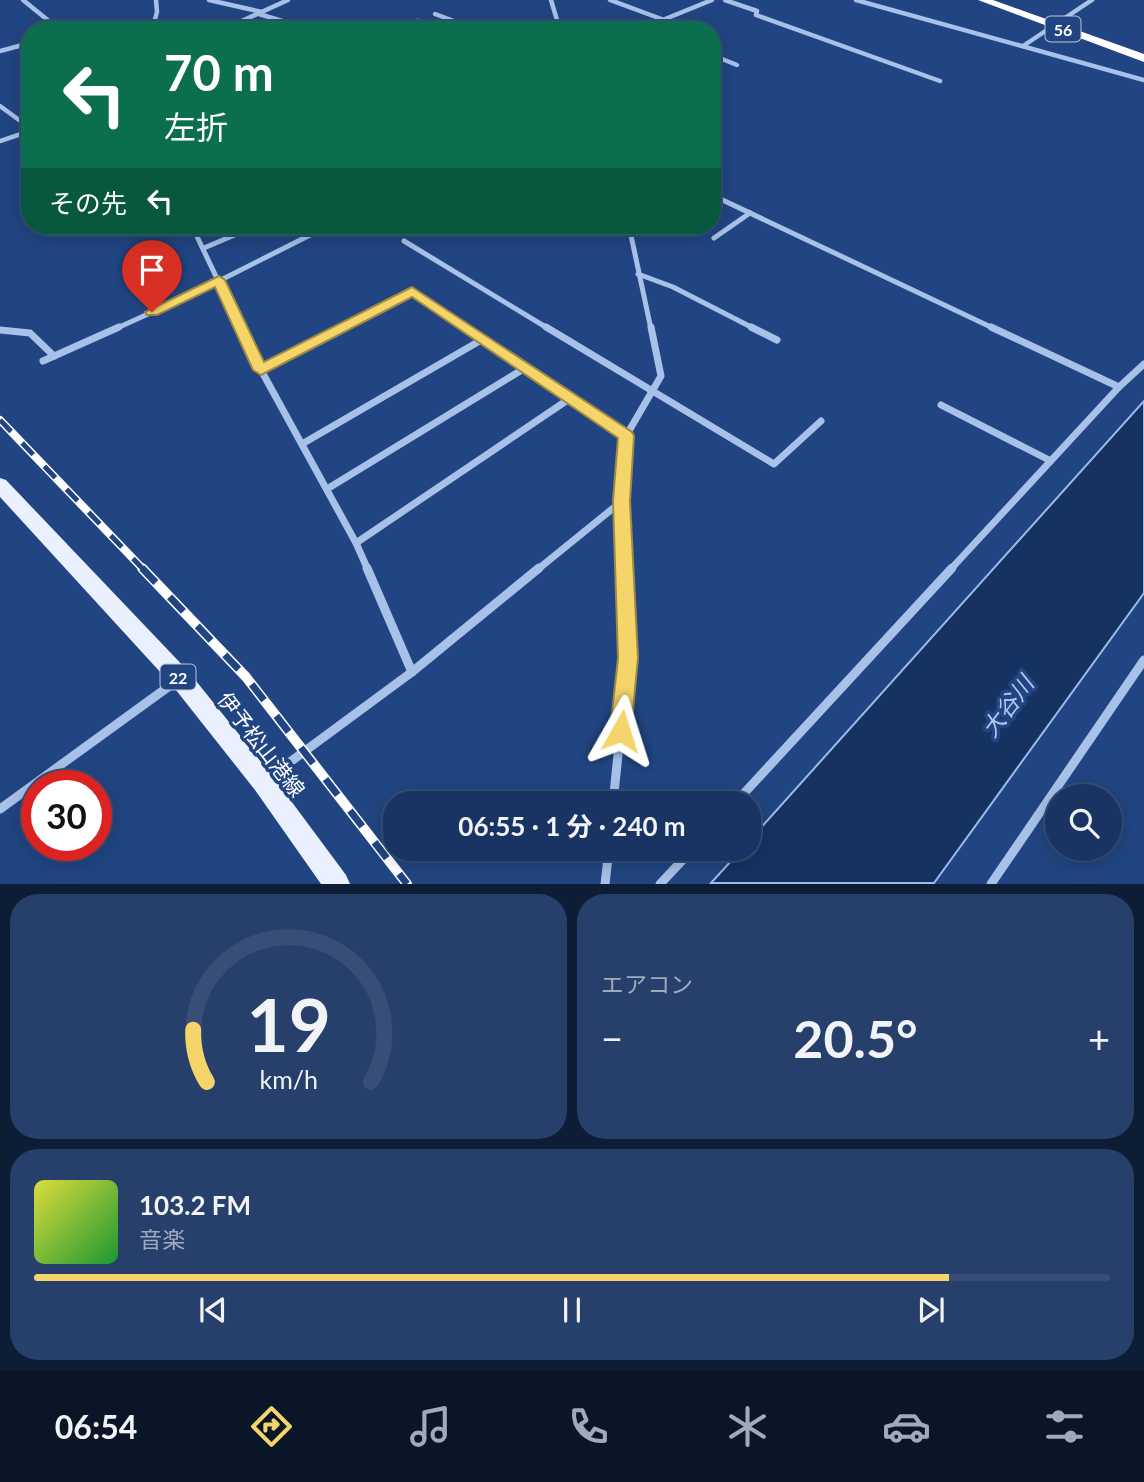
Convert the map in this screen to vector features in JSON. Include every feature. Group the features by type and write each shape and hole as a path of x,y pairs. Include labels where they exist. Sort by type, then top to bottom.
{"highway":[{"name":"56","path":"983,0 1144,47"},
{"name":"56","path":"1010,0 1144,58"}],"main road":[{"name":"伊予松山港線","path":"0,485 180,678 263,782 337,884"}],"street":[{"path":"23,0 49,21"},
{"path":"154,21 156,0"},
{"path":"209,0 284,21"},
{"path":"242,21 288,0"},
{"path":"551,0 557,21"},
{"path":"610,0 669,21"},
{"path":"659,21 712,0"},
{"path":"725,0 757,11 756,15 940,81"},
{"path":"856,0 1144,80"},
{"path":"1023,46 1092,0"},
{"path":"435,14 454,21"},
{"path":"0,51 21,45"},
{"path":"721,59 737,65"},
{"path":"0,106 21,122"},
{"path":"0,141 21,133"},
{"path":"721,199 1119,387"},
{"path":"721,233 750,213"},
{"path":"197,235 261,370 356,542 412,672"},
{"path":"204,248 235,235"},
{"path":"43,361 310,235"},
{"path":"615,791 628,658 622,501 626,436 661,376 631,235"},
{"path":"714,238 718,235"},
{"path":"404,242 774,464 821,421"},
{"path":"638,274 673,287 777,340"},
{"path":"261,370 412,291 626,436"},
{"path":"0,330 30,333 54,356"},
{"path":"302,444 483,339"},
{"path":"746,791 1119,387 1144,364"},
{"path":"327,489 524,368"},
{"path":"356,542 572,397"},
{"path":"942,405 1051,461"},
{"path":"263,782 412,672 622,501"},
{"path":"991,884 1144,660"},
{"path":"0,809 180,678"},
{"path":"605,884 608,861"},
{"path":"660,884 682,861"}],"path":[{"path":"416,21 435,14"}],"water":[{"name":"大谷川","path":"1144,401 1144,593 934,883 711,883 731,861 761,861 761,828"}],"railway":[{"path":"0,420 144,570"},
{"path":"142,568 246,677 407,884"}],"route":[{"path":"152,312 219,280 261,370 412,291 626,436 622,501 628,658 621,731"}]}
